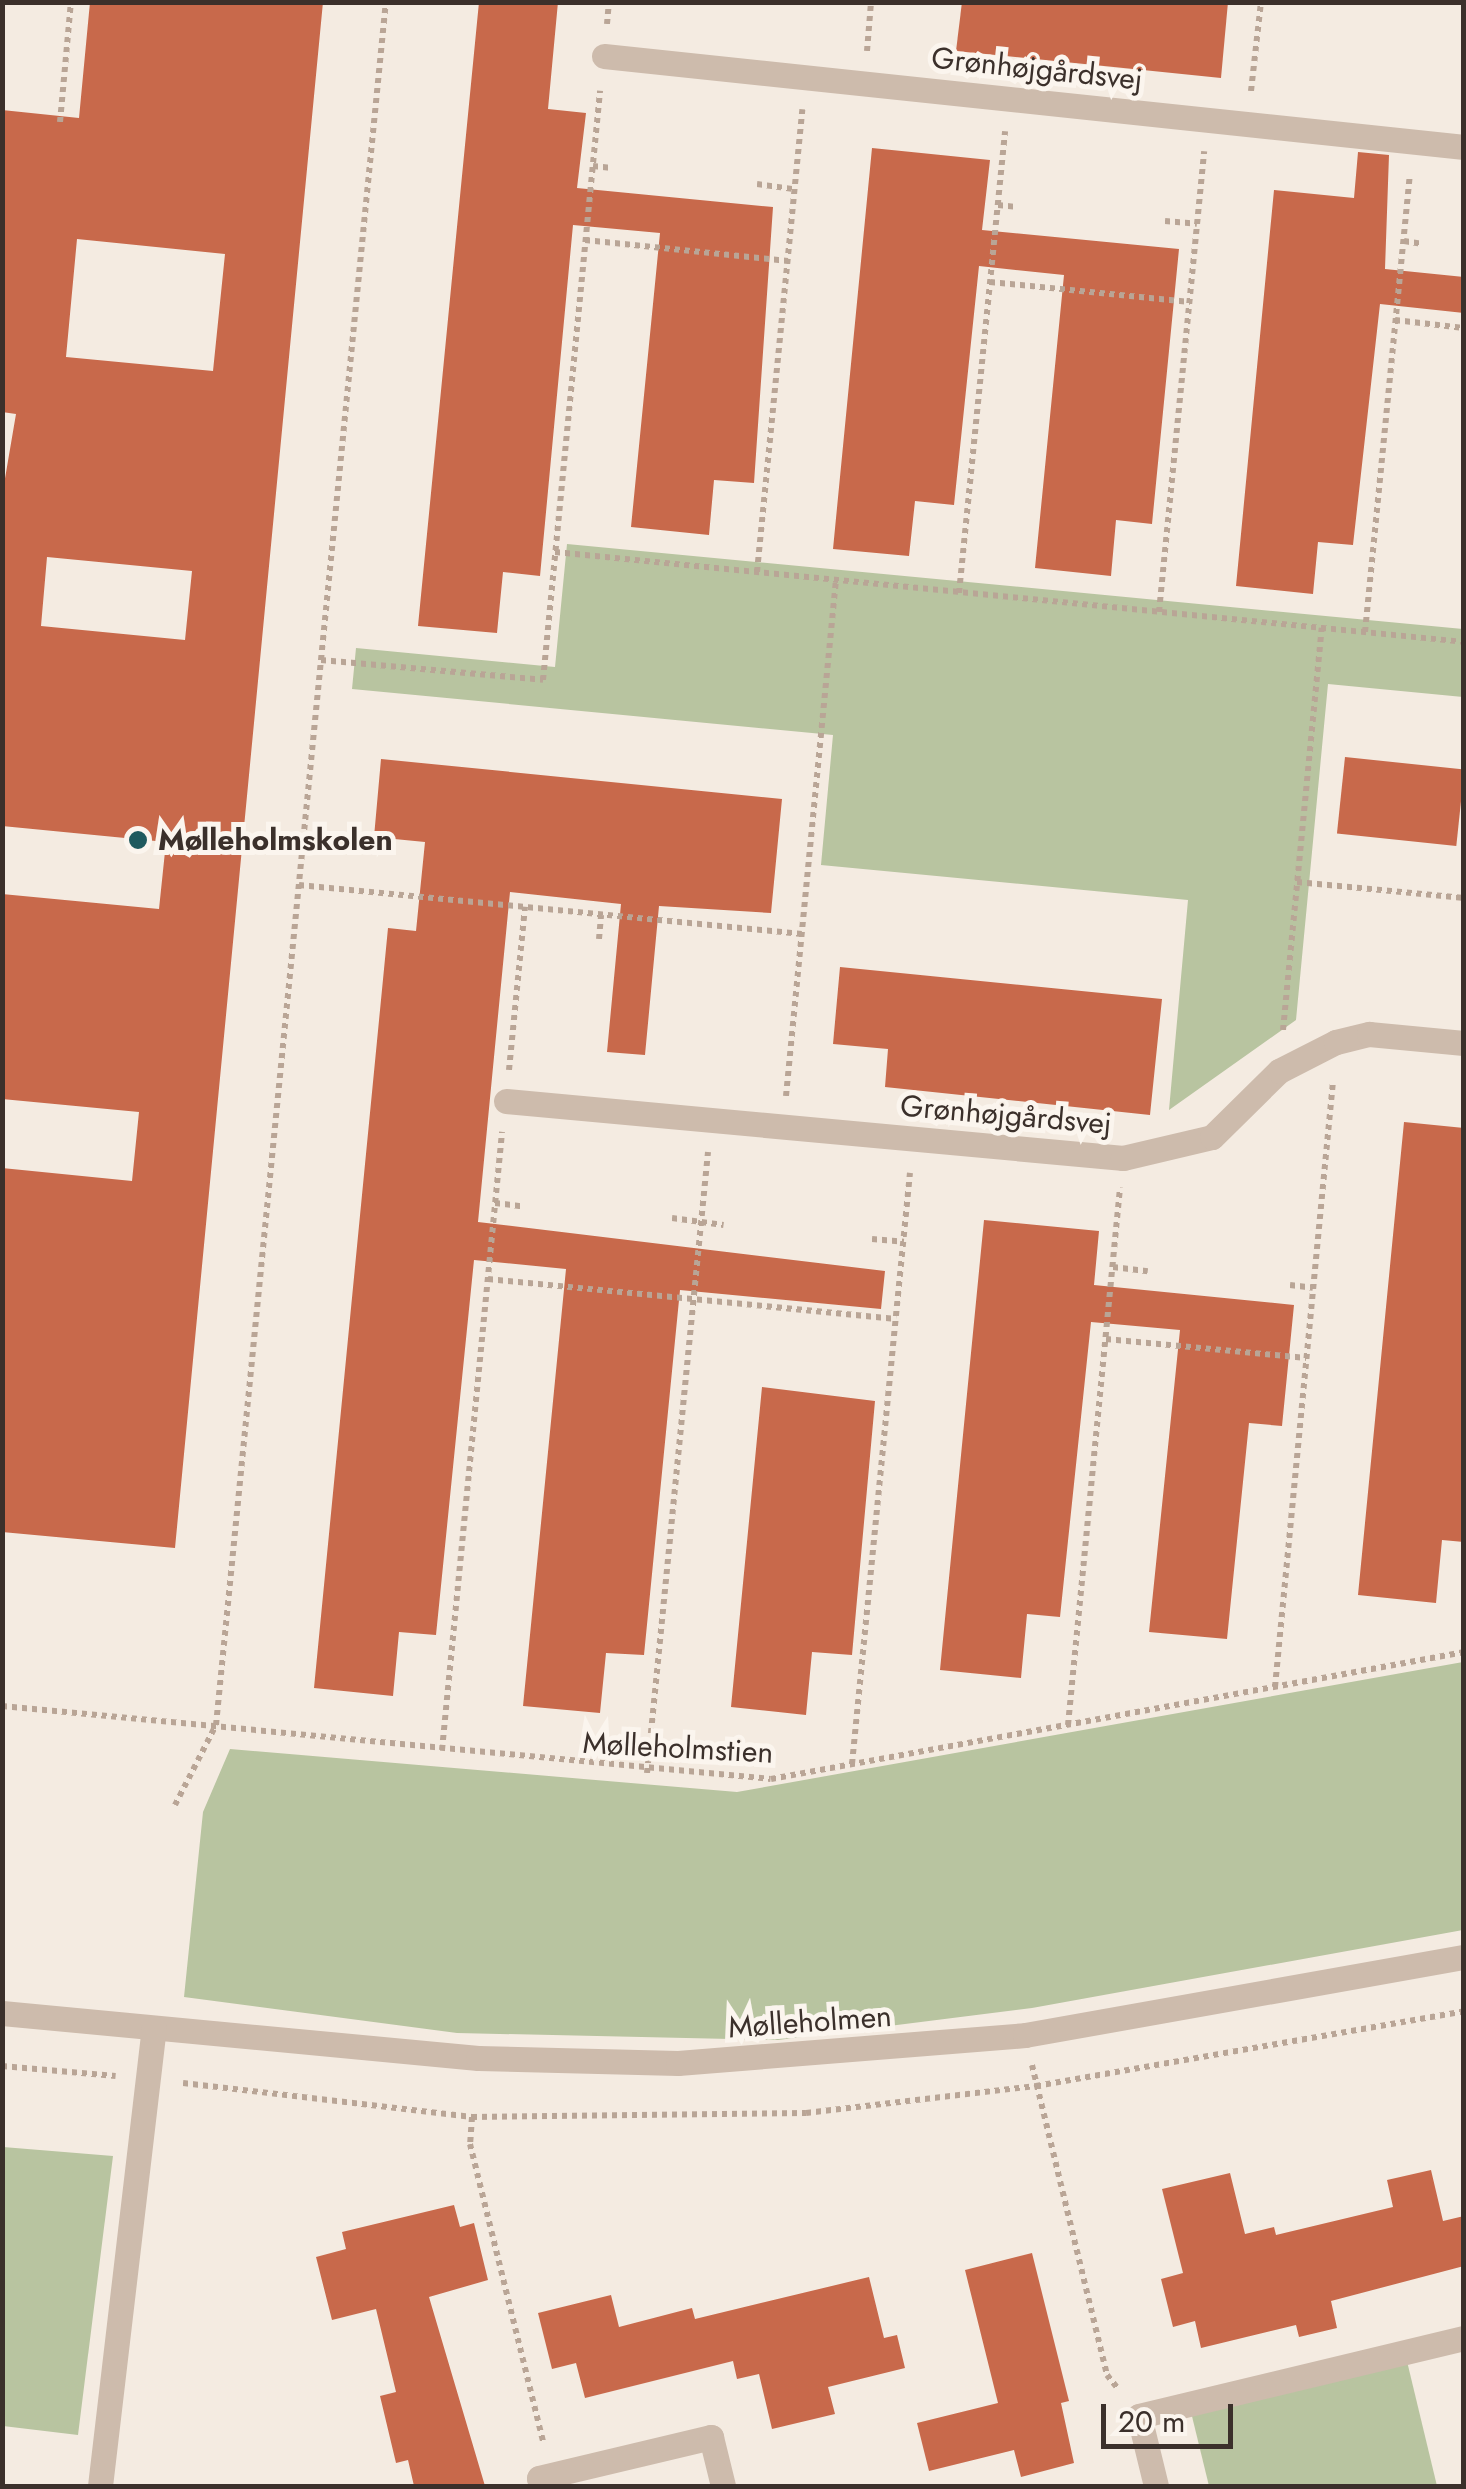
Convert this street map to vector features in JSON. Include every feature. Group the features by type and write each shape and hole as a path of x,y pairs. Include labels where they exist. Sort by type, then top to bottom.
{"street":[{"name":"Grønhøjgårdsvej","path":"604,56 1464,147"},
{"name":"Grønhøjgårdsvej","path":"506,1101 1123,1158 1212,1137 1279,1071 1336,1042 1369,1034 1464,1043"},
{"name":"Mølleholmen","path":"2,2013 478,2058 678,2064 1025,2035 1464,1957"},
{"path":"100,2486 154,2028"},
{"path":"1156,2486 1139,2416 1464,2338"},
{"path":"546,2481 711,2437 723,2486"}],"path":[{"path":"60,122 71,2"},
{"path":"175,1805 216,1726 386,2"},
{"path":"321,660 542,680 609,2"},
{"path":"864,84 871,2"},
{"path":"1248,124 1261,2"},
{"path":"756,572 805,78"},
{"path":"960,592 1008,99"},
{"path":"1160,612 1207,120"},
{"path":"1365,632 1413,142"},
{"path":"593,166 612,168"},
{"path":"756,184 794,188"},
{"path":"998,205 1016,206"},
{"path":"1165,221 1197,224"},
{"path":"585,240 788,261"},
{"path":"1404,241 1423,244"},
{"path":"990,282 1190,302"},
{"path":"1396,320 1464,328"},
{"path":"555,552 1464,642"},
{"path":"783,1127 836,580"},
{"path":"1279,1071 1322,628"},
{"path":"1297,882 1464,898"},
{"path":"299,885 802,934"},
{"path":"442,1750 525,907"},
{"path":"599,939 601,915"},
{"path":"1275,1686 1336,1042"},
{"path":"647,1773 711,1120"},
{"path":"852,1764 914,1139"},
{"path":"1068,1724 1123,1158"},
{"path":"495,1204 521,1206"},
{"path":"672,1218 724,1225"},
{"path":"872,1239 904,1242"},
{"path":"1113,1267 1148,1270"},
{"path":"488,1279 896,1320"},
{"path":"1290,1285 1313,1288"},
{"path":"1106,1339 1306,1358"},
{"name":"Mølleholmstien","path":"2,1706 647,1773 771,1779 1464,1652"},
{"path":"1025,2035 1107,2375 1139,2416"},
{"path":"472,2117 470,2144 546,2481"}],"green space":[{"path":"567,544 1463,629 1463,697 1328,684 1296,1020 1169,1110 1188,900 821,865 833,735 352,689 356,648 555,667"},
{"path":"1463,1662 1463,1930 1032,2008 778,2040 457,2033 184,1997 203,1812 230,1749 737,1792"},
{"path":"3,2147 113,2156 78,2435 3,2426"},
{"path":"1405,2353 1437,2486 1209,2486 1189,2404"}],"building":[{"name":"Mølleholmskolen","path":"90,2 323,2 175,1548 2,1532 2,1168 132,1181 139,1112 2,1099 2,894 159,909 166,842 2,826 2,496 16,414 2,412 2,110 79,118","holes":["77,239 225,254 213,371 66,357","47,557 192,571 185,640 41,626"]},
{"path":"479,2 558,2 548,109 586,113 577,188 773,207 754,483 714,480 709,535 631,527 660,233 573,225 540,576 503,572 497,633 418,626"},
{"path":"962,2 1228,2 1221,78 956,51"},
{"path":"872,148 990,160 982,230 1179,249 1152,524 1116,520 1111,576 1035,568 1064,275 979,266 954,505 915,501 909,556 833,549"},
{"path":"1358,152 1389,155 1385,269 1464,277 1464,313 1380,304 1353,545 1318,542 1313,594 1236,586 1274,190 1354,198"},
{"path":"1345,757 1464,770 1456,846 1337,834"},
{"path":"381,759 782,799 771,913 659,906 645,1055 607,1052 621,904 510,892 478,1222 885,1271 881,1309 680,1290 644,1655 606,1653 600,1713 523,1706 566,1269 474,1260 436,1635 399,1632 393,1696 314,1688 388,928 416,931 425,842 374,837"},
{"path":"840,967 1162,999 1150,1115 885,1087 888,1049 833,1044"},
{"path":"1404,1122 1464,1128 1464,1542 1442,1540 1436,1603 1358,1595"},
{"path":"984,1220 1099,1231 1094,1285 1294,1305 1282,1426 1249,1423 1227,1639 1149,1632 1180,1330 1091,1322 1060,1617 1027,1614 1021,1678 940,1670"},
{"path":"762,1387 875,1401 852,1655 812,1652 806,1715 731,1707"},
{"path":"1431,2170 1443,2221 1464,2216 1464,2266 1331,2301 1337,2328 1299,2337 1296,2325 1201,2348 1195,2321 1173,2327 1161,2279 1183,2273 1162,2189 1230,2173 1245,2234 1274,2227 1276,2235 1393,2207 1387,2180"},
{"path":"454,2205 460,2227 474,2223 488,2280 429,2297 485,2486 414,2486 408,2460 396,2463 380,2396 396,2392 376,2309 332,2320 316,2257 346,2249 342,2232"},
{"path":"1032,2253 1069,2401 1061,2403 1074,2463 1021,2477 1014,2450 929,2471 917,2423 998,2403 965,2270"},
{"path":"869,2277 884,2338 897,2335 905,2368 828,2387 835,2414 772,2429 759,2374 737,2379 733,2361 585,2398 576,2363 552,2369 538,2313 611,2295 619,2327 692,2308 695,2319"}],"place":[{"name":"Mølleholmskolen","path":"138,840"}]}
